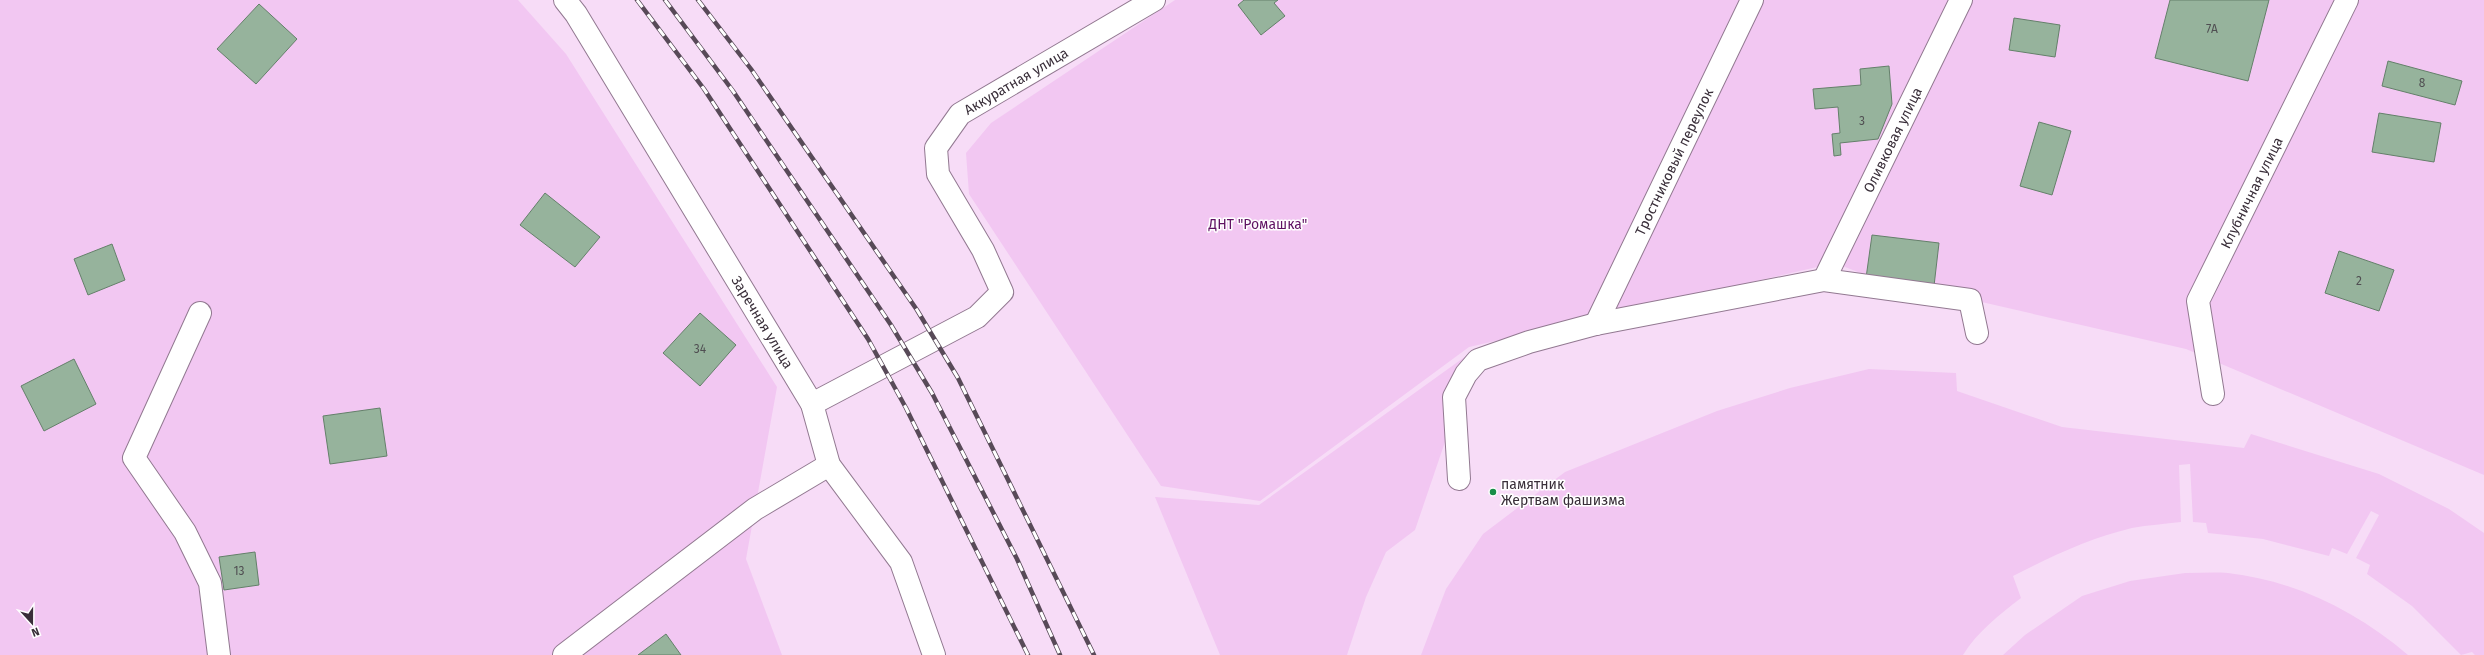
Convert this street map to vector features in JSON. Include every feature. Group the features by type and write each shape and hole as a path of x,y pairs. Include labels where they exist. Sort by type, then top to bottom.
{"street":[{"name":"Заречная улица","path":"565,0 576,14 812,404 829,465 901,562 934,655"},
{"name":"Аккуратная улица","path":"812,404 976,317 1002,292 983,250 938,174 936,148 960,114 1154,0"},
{"name":"Тростниковый переулок","path":"1596,324 1752,0"},
{"name":"Оливковая улица","path":"1824,280 1961,0"},
{"name":"Клубничная улица","path":"2213,394 2198,300 2347,0"},
{"path":"1458,479 1454,397 1466,374 1478,360 1596,324 1824,280 1970,300 1978,333"},
{"path":"200,313 134,458 185,532 210,583 219,655"},
{"path":"564,655 755,509 829,465"}],"green space":[{"path":"0,0 518,0 566,54 777,387 746,559 782,655 0,655"},
{"name":"ДНТ \"Ромашка\"","path":"1175,0 2484,0 2484,475 2186,349 1868,276 1835,263 1469,347 1260,501 1161,486 969,194 966,153 991,123"},
{"path":"1466,356 1455,372 1447,436 1415,530 1386,552 1366,597 1347,655 1220,655 1155,497 1259,505"},
{"path":"1869,369 1956,373 1957,391 2062,427 2244,448 2251,434 2379,474 2449,509 2484,533 2484,655 2475,655 2472,652 2461,655 2412,606 2367,574 2370,565 2356,558 2379,515 2371,511 2347,554 2332,548 2329,556 2263,539 2208,533 2206,523 2193,522 2190,464 2179,465 2181,522 2150,525 2116,532 2086,542 2013,576 2021,598 1982,631 1963,655 1421,655 1446,589 1483,534 1565,472 1717,411 1790,388"},
{"path":"2185,573 2228,573 2278,583 2301,591 2324,600 2368,625 2408,655 2003,655 2025,635 2082,596 2130,581"}],"building":[{"path":"1244,0 1278,0 1274,3 1285,16 1261,35 1238,5"},
{"path":"2170,0 2269,0 2248,81 2155,58"},
{"path":"259,4 297,39 256,84 217,49"},
{"path":"2014,18 2060,25 2055,57 2009,50"},
{"path":"2388,61 2462,81 2455,105 2382,86"},
{"path":"1889,66 1892,104 1878,139 1840,143 1841,155 1834,156 1832,134 1840,133 1838,107 1815,109 1813,89 1861,85 1860,69"},
{"path":"2379,113 2441,123 2434,162 2372,152"},
{"path":"2039,122 2071,131 2052,195 2020,186"},
{"path":"545,193 600,237 575,267 520,225"},
{"path":"1872,235 1939,243 1934,286 1866,278"},
{"path":"112,244 125,280 88,295 74,259"},
{"path":"2339,251 2394,270 2379,311 2325,293"},
{"path":"700,313 736,345 700,386 663,353"},
{"path":"74,359 96,404 44,431 21,386"},
{"path":"380,408 387,456 330,464 323,416"},
{"path":"255,552 259,585 224,590 219,557"},
{"path":"666,634 681,655 638,655"}],"railway":[{"path":"637,0 704,89 868,339 906,408 1028,655"},
{"path":"665,0 733,91 891,325 932,393 1017,559 1060,655"},
{"path":"698,0 751,69 917,310 958,378 1094,655"}],"place":[{"name":"памятник Жертвам фашизма","path":"1493,492"}]}
